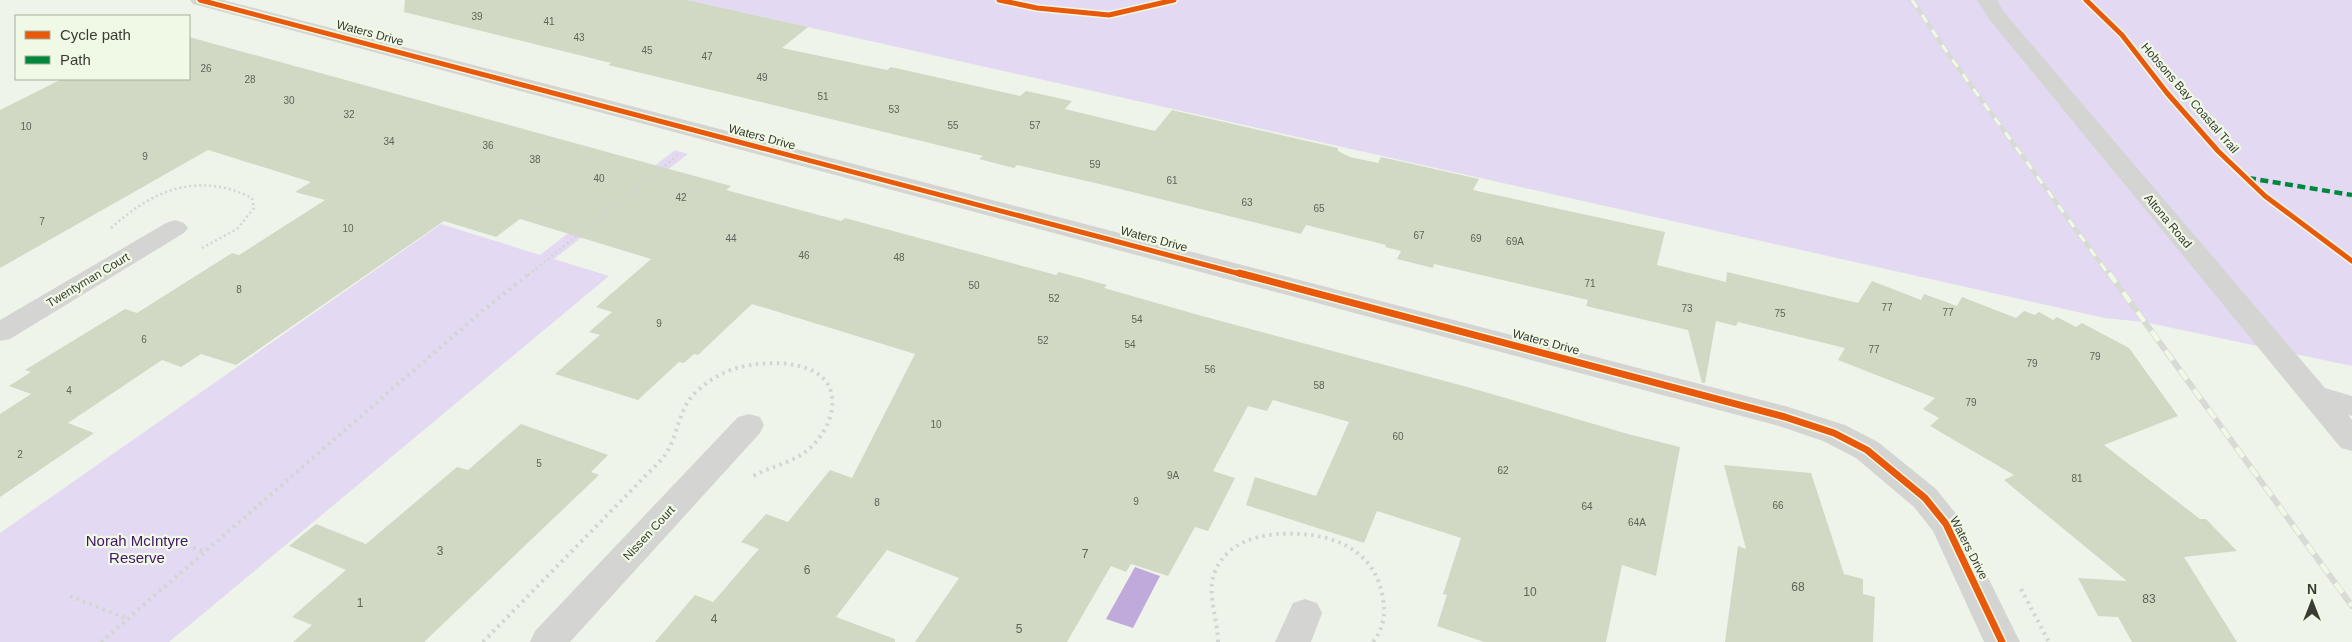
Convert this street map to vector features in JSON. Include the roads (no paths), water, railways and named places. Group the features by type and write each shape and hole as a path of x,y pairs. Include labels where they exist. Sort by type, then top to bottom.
{"street":[{"name":"Waters Drive","path":"200,0 1785,417 1834,433 1867,450 1897,473 1930,504 1946,524 2002,642"},
{"name":"Altona Road","path":"1988,0 1996,15 2352,440"},
{"name":"Twentyman Court","path":"0,332 175,228"},
{"path":"2313,395 2352,406"},
{"name":"Nissen Court","path":"548,642 749,425"}],"railway":[{"path":"1912,0 1951,58 2109,275"},
{"path":"2109,273 2352,606"}],"park label":[{"name":"Norah McIntyre Reserve","path":"137,550"}]}
